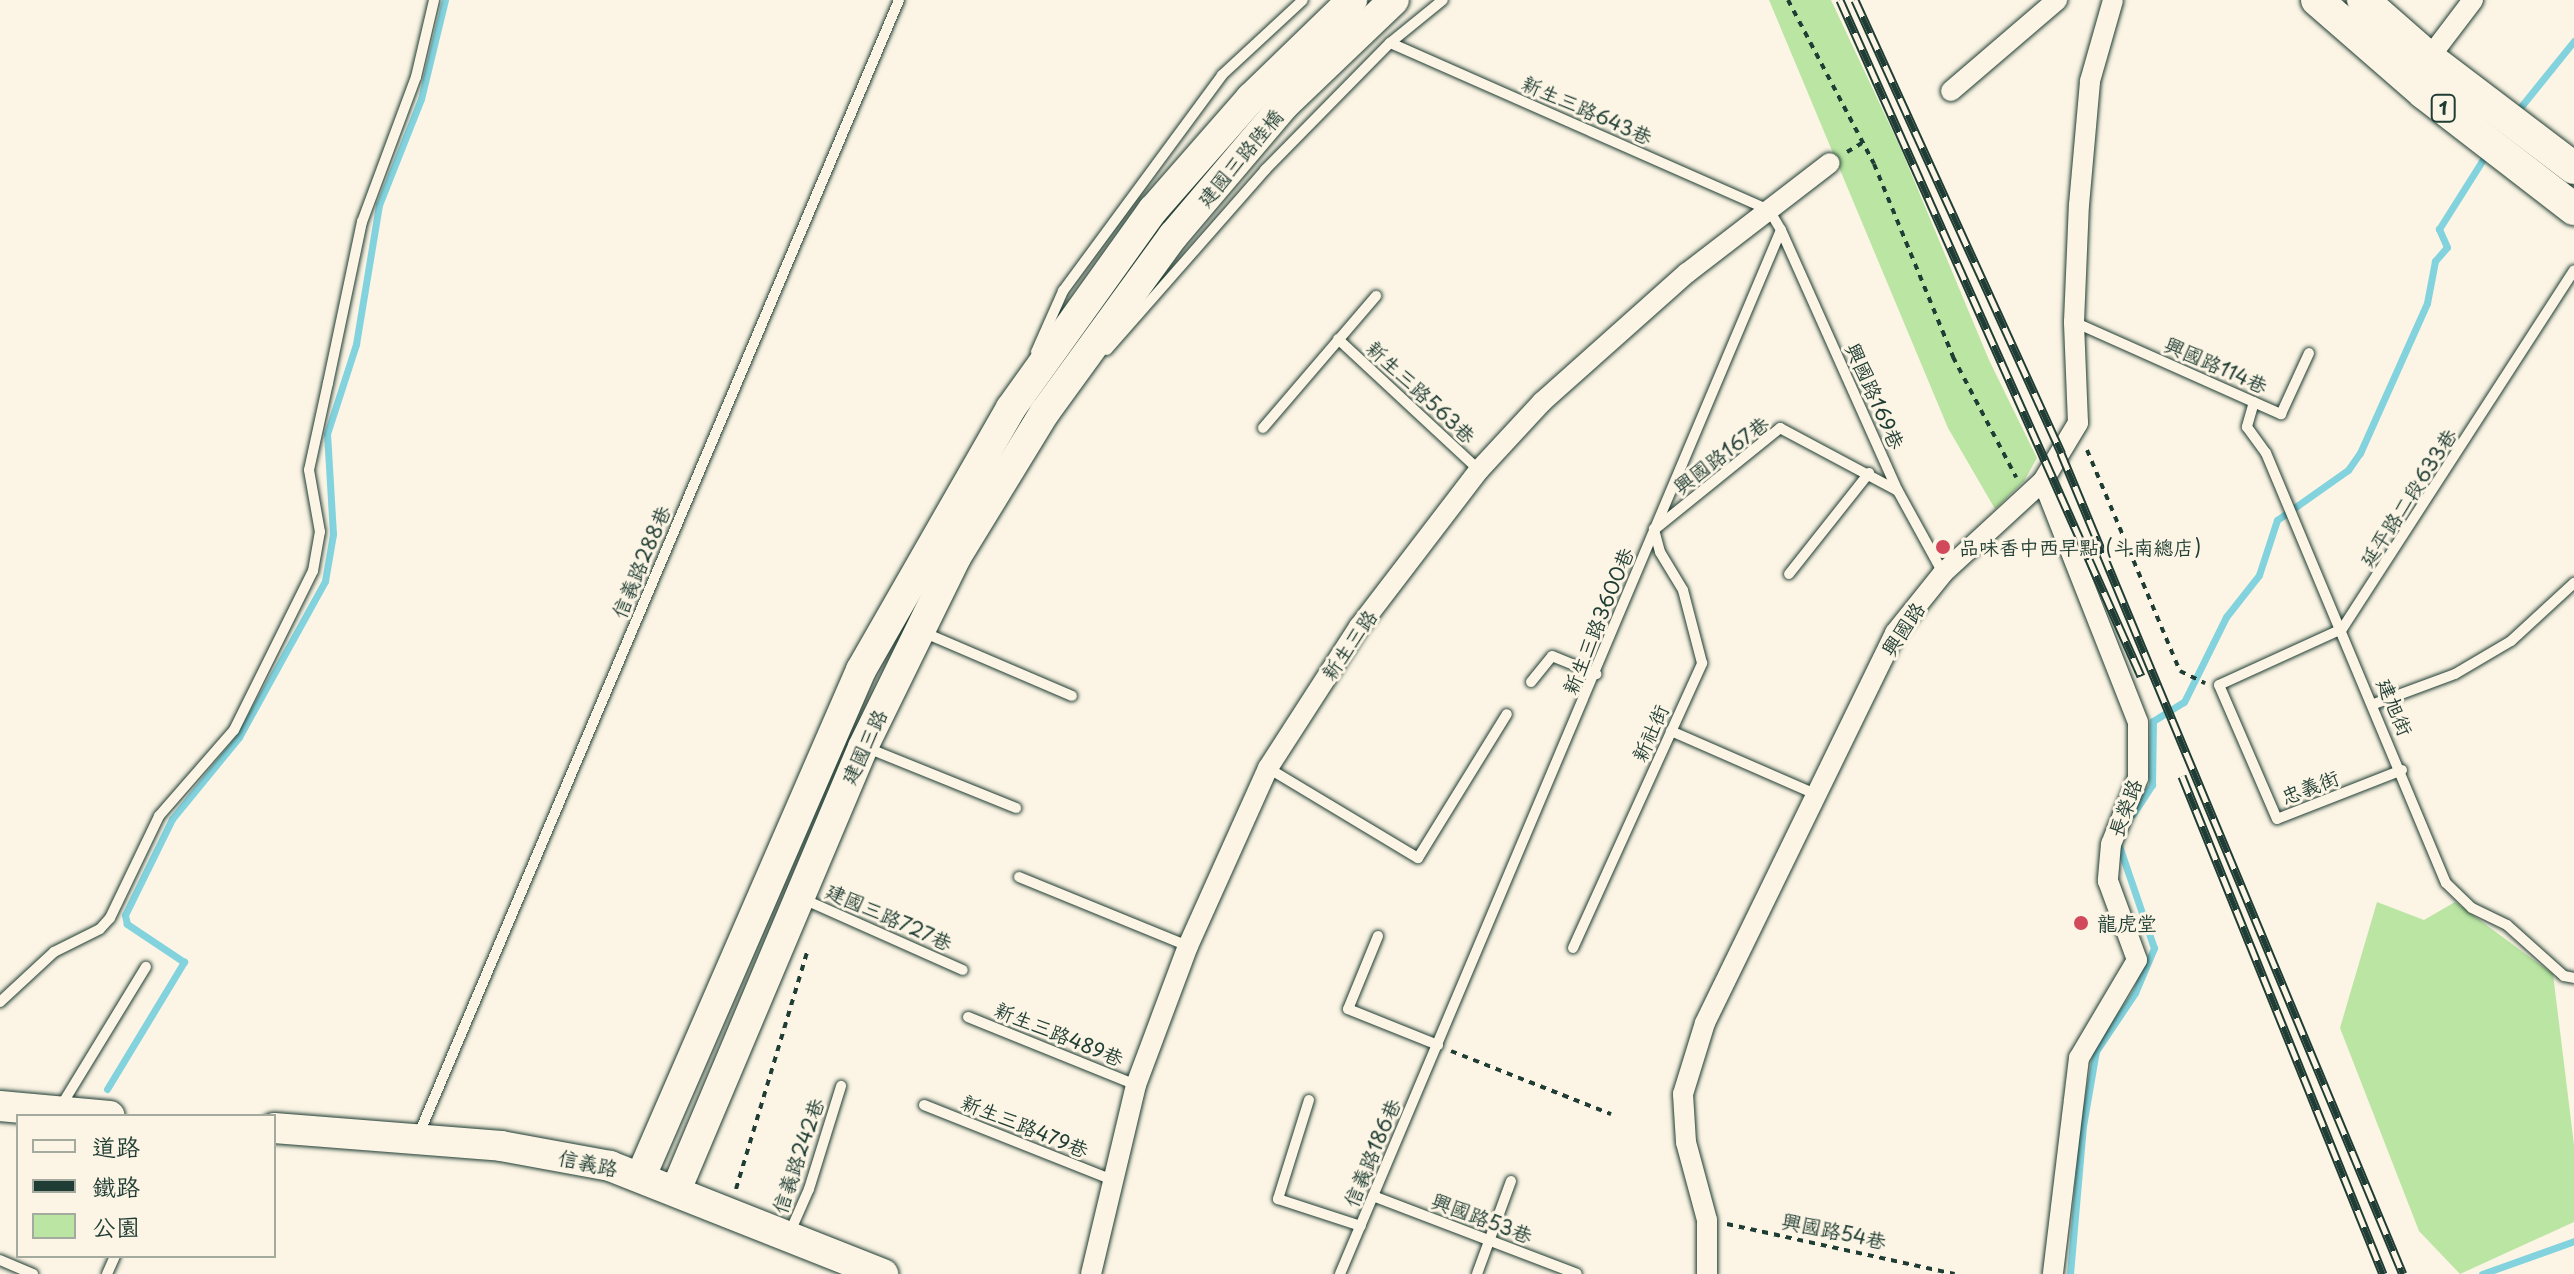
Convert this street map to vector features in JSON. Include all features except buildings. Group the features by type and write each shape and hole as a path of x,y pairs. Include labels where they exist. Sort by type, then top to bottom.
{"main road":[{"name":"1","path":"2317,0 2424,93 2574,209"},
{"name":"1","path":"2363,0 2429,58 2574,168"}],"street":[{"name":"建國三路陸橋","path":"1071,319 1153,210 1242,108 1352,0"},
{"name":"建國三路陸橋","path":"1103,331 1173,236 1284,105 1394,0"},
{"path":"1951,91 2057,0"},
{"path":"2078,423 2074,322 2090,81 2113,0"},
{"path":"2429,58 2473,0"},
{"name":"新生三路","path":"1091,1274 1136,1085 1188,946 1268,768 1359,627 1479,470 1542,402 1613,337 1830,163"},
{"name":"建國三路","path":"641,1176 861,670 1011,408 1071,319"},
{"name":"建國三路","path":"676,1190 863,747 956,557 1045,412 1103,331"},
{"name":"興國路","path":"1707,1274 1707,1220 1686,1142 1683,1094 1691,1061 1815,794 1895,633 1943,573 2043,481 2078,423"},
{"name":"長榮路","path":"2043,481 2138,722 2138,778 2111,844 2108,881 2137,960 2079,1058 2053,1274"},
{"path":"0,1106 89,1114"},
{"name":"信義路","path":"276,1128 501,1146 641,1176 883,1274"}],"lane":[{"path":"0,1002 54,952 100,929 110,918 159,816 234,730 313,571 320,532 309,470 362,222 416,77 434,0"},
{"name":"信義路288巷","path":"417,1139 899,0"},
{"path":"1011,408 1063,291 1222,75 1303,0"},
{"path":"1045,412 1136,320 1265,170 1390,43 1443,0"},
{"name":"新生三路643巷","path":"1390,43 1769,210"},
{"path":"1769,210 1781,230"},
{"name":"興國路169巷","path":"1781,230 1898,491 1943,573"},
{"name":"新生三路3600巷","path":"1438,1045 1781,230"},
{"name":"延平路二段633巷","path":"2342,629 2574,271"},
{"name":"新生三路563巷","path":"1263,428 1376,296"},
{"name":"興國路114巷","path":"2074,322 2281,414 2309,353"},
{"name":"新生三路563巷","path":"1338,339 1479,470"},
{"name":"建旭街","path":"2254,402 2247,427 2266,453 2402,770 2446,883 2472,908 2507,925 2564,976 2574,978"},
{"name":"興國路167巷","path":"1654,529 1780,428 1898,491"},
{"path":"1789,574 1869,473"},
{"name":"新社街","path":"1573,948 1702,663 1683,590 1660,552 1654,529"},
{"path":"2374,704 2455,674 2500,648 2574,583"},
{"path":"2219,685 2342,629"},
{"path":"920,631 1072,696"},
{"path":"1531,682 1552,656 1596,674"},
{"name":"忠義街","path":"2219,685 2277,819 2402,770"},
{"path":"1268,768 1418,858 1507,714"},
{"path":"1671,731 1815,794"},
{"path":"863,747 1016,808"},
{"path":"1019,877 1188,946"},
{"name":"建國三路727巷","path":"799,897 963,970"},
{"path":"1378,936 1348,1009 1438,1045"},
{"path":"58,1111 146,967"},
{"name":"新生三路489巷","path":"968,1017 1136,1085"},
{"name":"信義路186巷","path":"1340,1274 1438,1045"},
{"name":"信義路242巷","path":"787,1237 809,1189 841,1086"},
{"path":"1309,1100 1278,1199 1361,1226"},
{"name":"新生三路479巷","path":"924,1105 1112,1180"},
{"path":"1477,1274 1511,1181"},
{"name":"興國路53巷","path":"1373,1196 1577,1274"},
{"path":"0,1260 33,1274"}],"path":[{"path":"1788,0 1874,164 1953,357 2026,497"},
{"path":"2078,423 2097,481 2180,671 2200,682 2219,685"},
{"path":"1438,1045 1611,1114"},
{"name":"興國路54巷","path":"1707,1220 1955,1274"}],"green space":[{"path":"1769,0 1831,0 1901,149 1989,360 2037,458 2024,481 1995,509 1948,428"},
{"path":"2377,902 2424,920 2455,902 2553,974 2574,1145 2574,1222 2460,1274 2419,1231 2340,1028"}],"waterway":[{"path":"107,1089 184,962 127,924 125,915 172,819 239,737 325,581 333,534 327,434 356,344 379,205 421,99 445,0"},
{"path":"2515,114 2574,41"},
{"path":"2133,814 2152,785 2153,721 2184,702 2226,617 2259,575 2277,520 2348,470 2360,453 2427,303 2435,261 2447,247 2439,229 2487,153"},
{"path":"2070,1274 2083,1126 2096,1051 2135,993 2154,948 2119,846"},
{"path":"2482,1274 2574,1241"}],"railway":[{"path":"1840,0 2141,676"},
{"path":"1855,0 2061,453 2403,1274"},
{"path":"2182,776 2383,1274"}],"place":[{"name":"品味香中西早點 (斗南總店)","path":"1943,547"},
{"name":"龍虎堂","path":"2081,923"}]}
